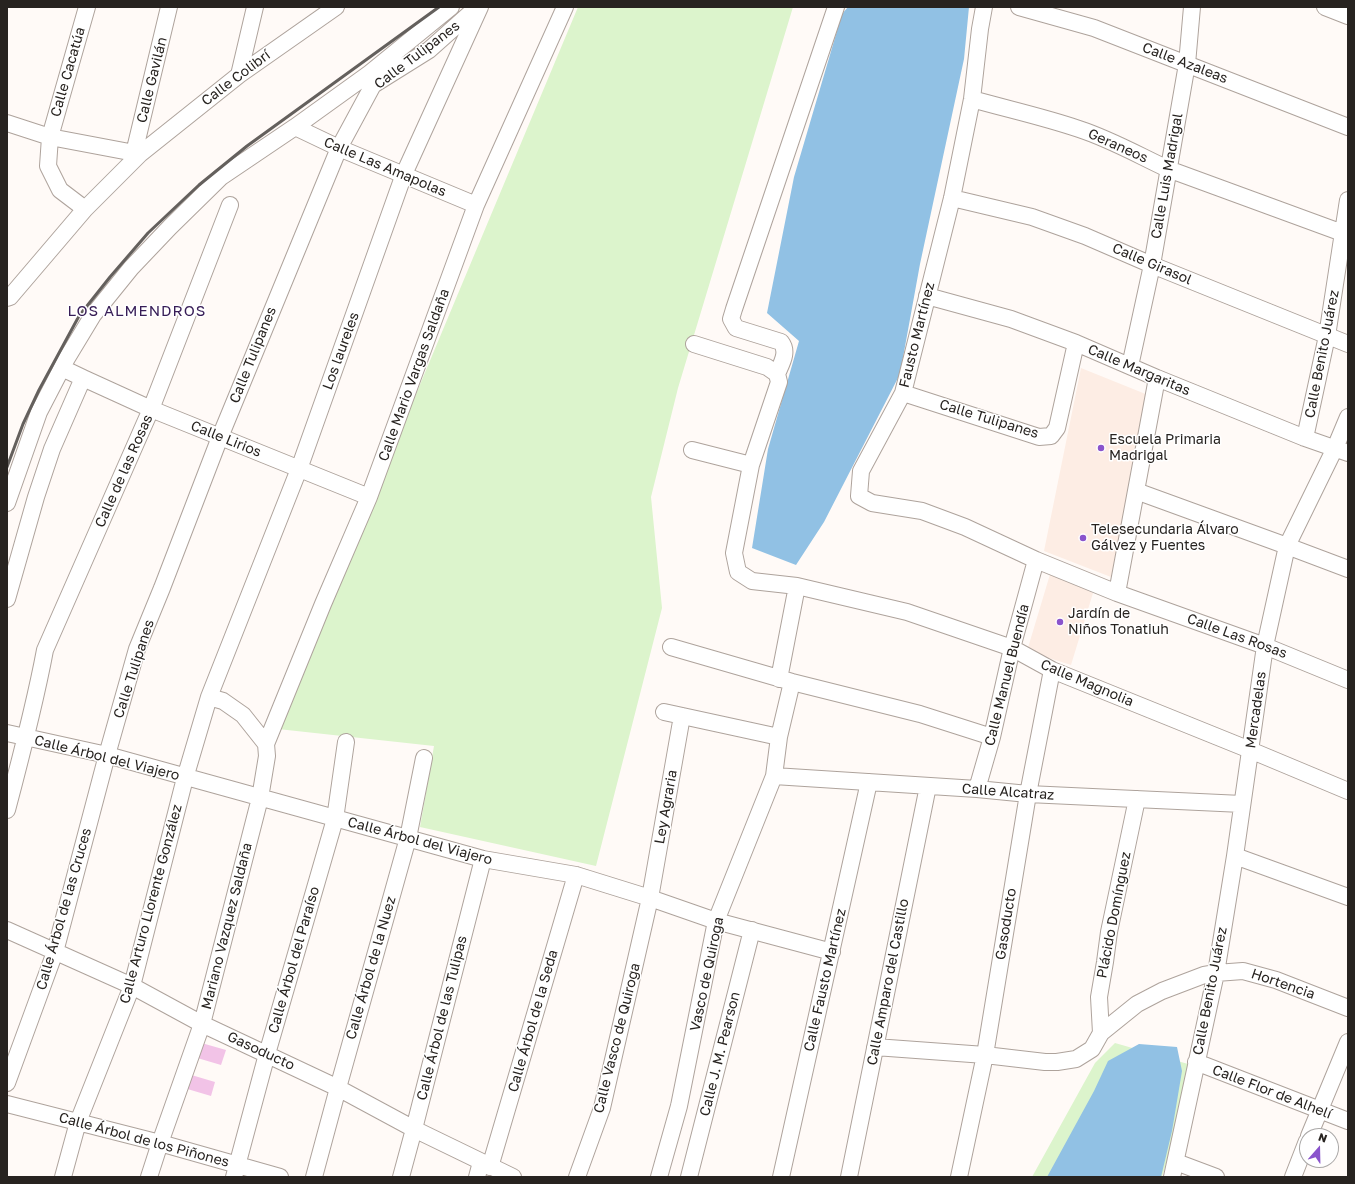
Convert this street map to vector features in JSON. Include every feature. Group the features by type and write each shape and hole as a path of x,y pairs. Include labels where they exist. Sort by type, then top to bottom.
{"street":[{"name":"Calle Cacatúa","path":"85,209 60,190 48,166 50,137 86,7"},
{"name":"Calle Gavilán","path":"137,154 169,7"},
{"path":"239,74 254,7"},
{"name":"Calle Colibrí","path":"7,298 10,297 63,233 137,154 239,74 336,7"},
{"path":"7,503 39,412 62,368 93,315 131,268 221,177 295,128 370,73 451,7"},
{"name":"Calle Tulipanes","path":"107,755 137,649 220,437 339,148 373,85 428,50 479,7"},
{"name":"Los laureles","path":"209,697 299,469 404,174 479,7"},
{"name":"Calle Mario Vargas Saldaña","path":"266,744 323,604 369,497 476,205 565,7"},
{"name":"Calle Magnolia","path":"836,7 731,319 736,328 781,342 785,346 785,353 777,374 779,382 752,465 734,553 738,572 752,581 797,586 907,612 1012,648 1052,670 1348,791"},
{"path":"972,99 984,7"},
{"name":"Calle Azaleas","path":"1019,7 1094,28 1348,127"},
{"name":"Calle Luis Madrigal","path":"1130,366 1152,265 1187,64 1192,7"},
{"path":"1325,7 1348,16"},
{"name":"Geraneos","path":"972,99 1078,129 1116,143 1141,157 1168,168 1346,234"},
{"name":"Fausto Martínez","path":"972,99 952,198 903,393 861,471 860,496 872,503 922,511 936,516 965,527 1036,560"},
{"path":"7,123 50,137 137,154"},
{"name":"Calle Las Amapolas","path":"295,128 476,205"},
{"name":"Calle Girasol","path":"952,198 1032,217 1086,236 1152,265 1348,344"},
{"name":"Calle Benito Juárez","path":"1305,438 1327,336 1346,234 1348,200"},
{"name":"Calle de las Rosas","path":"7,810 26,738 46,650 151,409 230,206"},
{"name":"Calle Margaritas","path":"927,296 1011,319 1076,343 1157,378 1341,451"},
{"name":"Calle Tulipanes","path":"903,393 1039,436 1051,436 1057,428 1076,343"},
{"path":"694,344 768,366 777,374"},
{"name":"Calle Lirios","path":"62,368 151,409 369,497"},
{"path":"7,600 36,497 52,449 83,378"},
{"path":"1117,593 1157,378"},
{"name":"Mercadelas","path":"1242,804 1265,646 1287,546 1341,451 1348,417"},
{"path":"692,450 752,465"},
{"path":"1136,491 1348,569"},
{"name":"Calle Las Rosas","path":"1036,560 1117,593 1265,646 1348,680"},
{"name":"Calle Manuel Buendía","path":"977,789 992,737 1012,648 1036,560"},
{"name":"Vasco de Quiroga","path":"659,1177 679,1106 716,922 774,776 797,586"},
{"path":"672,647 786,681 920,714 992,737"},
{"name":"Gasoducto","path":"959,1177 985,1055 1028,794 1052,670"},
{"path":"209,697 223,701 243,715 266,744"},
{"name":"Calle Arturo Llorente González","path":"63,1177 78,1122 132,986 185,778 209,697"},
{"path":"664,712 779,737"},
{"name":"Ley Agraria","path":"650,898 682,716"},
{"name":"Calle Árbol del Viajero","path":"7,733 107,755 185,778 483,859 576,874 650,898 716,922 752,930 832,952"},
{"name":"Calle Árbol del Paraíso","path":"236,1171 267,1054 335,819 346,742"},
{"name":"Mariano Vazquez Saldaña","path":"149,1177 202,1024 260,798 267,756 266,744"},
{"name":"Calle Árbol de las Cruces","path":"7,1084 54,952 107,755"},
{"name":"Calle Árbol de la Nuez","path":"314,1177 408,838 424,758"},
{"name":"Calle Alcatraz","path":"774,776 977,789 1028,794 1242,804"},
{"name":"Calle Fausto Martínez","path":"781,1177 869,782"},
{"name":"Calle Amparo del Castillo","path":"849,1177 928,786"},
{"name":"Plácido Domínguez","path":"1101,1033 1100,997 1104,969 1137,799"},
{"name":"Calle Benito Juárez","path":"1174,1170 1216,973 1242,804"},
{"path":"1235,856 1348,896"},
{"name":"Calle Árbol de las Tulipas","path":"400,1177 414,1129 483,859"},
{"name":"Calle Árbol de la Seda","path":"482,1169 576,874"},
{"name":"Calle Vasco de Quiroga","path":"577,1177 602,1108 650,898"},
{"name":"Gasoducto","path":"7,930 132,986 202,1024 338,1088 414,1129 482,1169 513,1177"},
{"name":"Calle J. M. Pearson","path":"689,1177 752,930"},
{"name":"Hortencia","path":"1101,1033 1137,1004 1162,991 1204,975 1216,973 1243,971 1263,976 1348,1008"},
{"path":"875,1047 985,1055 1044,1062 1066,1061 1076,1059 1092,1050 1101,1033"},
{"path":"1312,1128 1348,1042"},
{"name":"Calle Flor de Alhelí","path":"1196,1062 1348,1121"},
{"name":"Calle Árbol de los Piñones","path":"7,1104 160,1143 236,1171 280,1177"},
{"path":"1293,1177 1299,1162"},
{"path":"1174,1170 1216,1177"}],"shaded area":[{"name":"Escuela Primaria Madrigal","path":"1081,368 1148,395 1111,577 1044,551"},
{"name":"Jardín de Niños Tonatiuh","path":"1051,571 1093,593 1071,665 1027,651"}],"green space":[{"path":"578,7 793,7 678,388 651,497 662,608 596,866 420,827 434,746 278,729 375,492"},
{"path":"1115,1043 1195,1066 1162,1177 1032,1177 1095,1063"}],"water":[{"path":"848,7 969,7 964,59 920,264 900,374 824,522 796,565 752,548 768,449 799,341 767,313 794,177 842,14"},
{"path":"1139,1044 1177,1047 1182,1071 1172,1131 1161,1177 1047,1177 1094,1091 1108,1061"}],"building":[{"path":"198,1042 226,1050 221,1065 194,1057"},
{"path":"188,1074 215,1082 211,1096 184,1088"}],"railway":[{"path":"7,467 23,424 39,390 79,316 148,233 199,185 247,146 439,7"}],"place":[{"name":"Escuela Primaria Madrigal","path":"1101,448"},
{"name":"Telesecundaria Álvaro Gálvez y Fuentes","path":"1083,538"},
{"name":"Jardín de Niños Tonatiuh","path":"1060,622"}],"district":[{"name":"LOS ALMENDROS","path":"137,311"}]}
